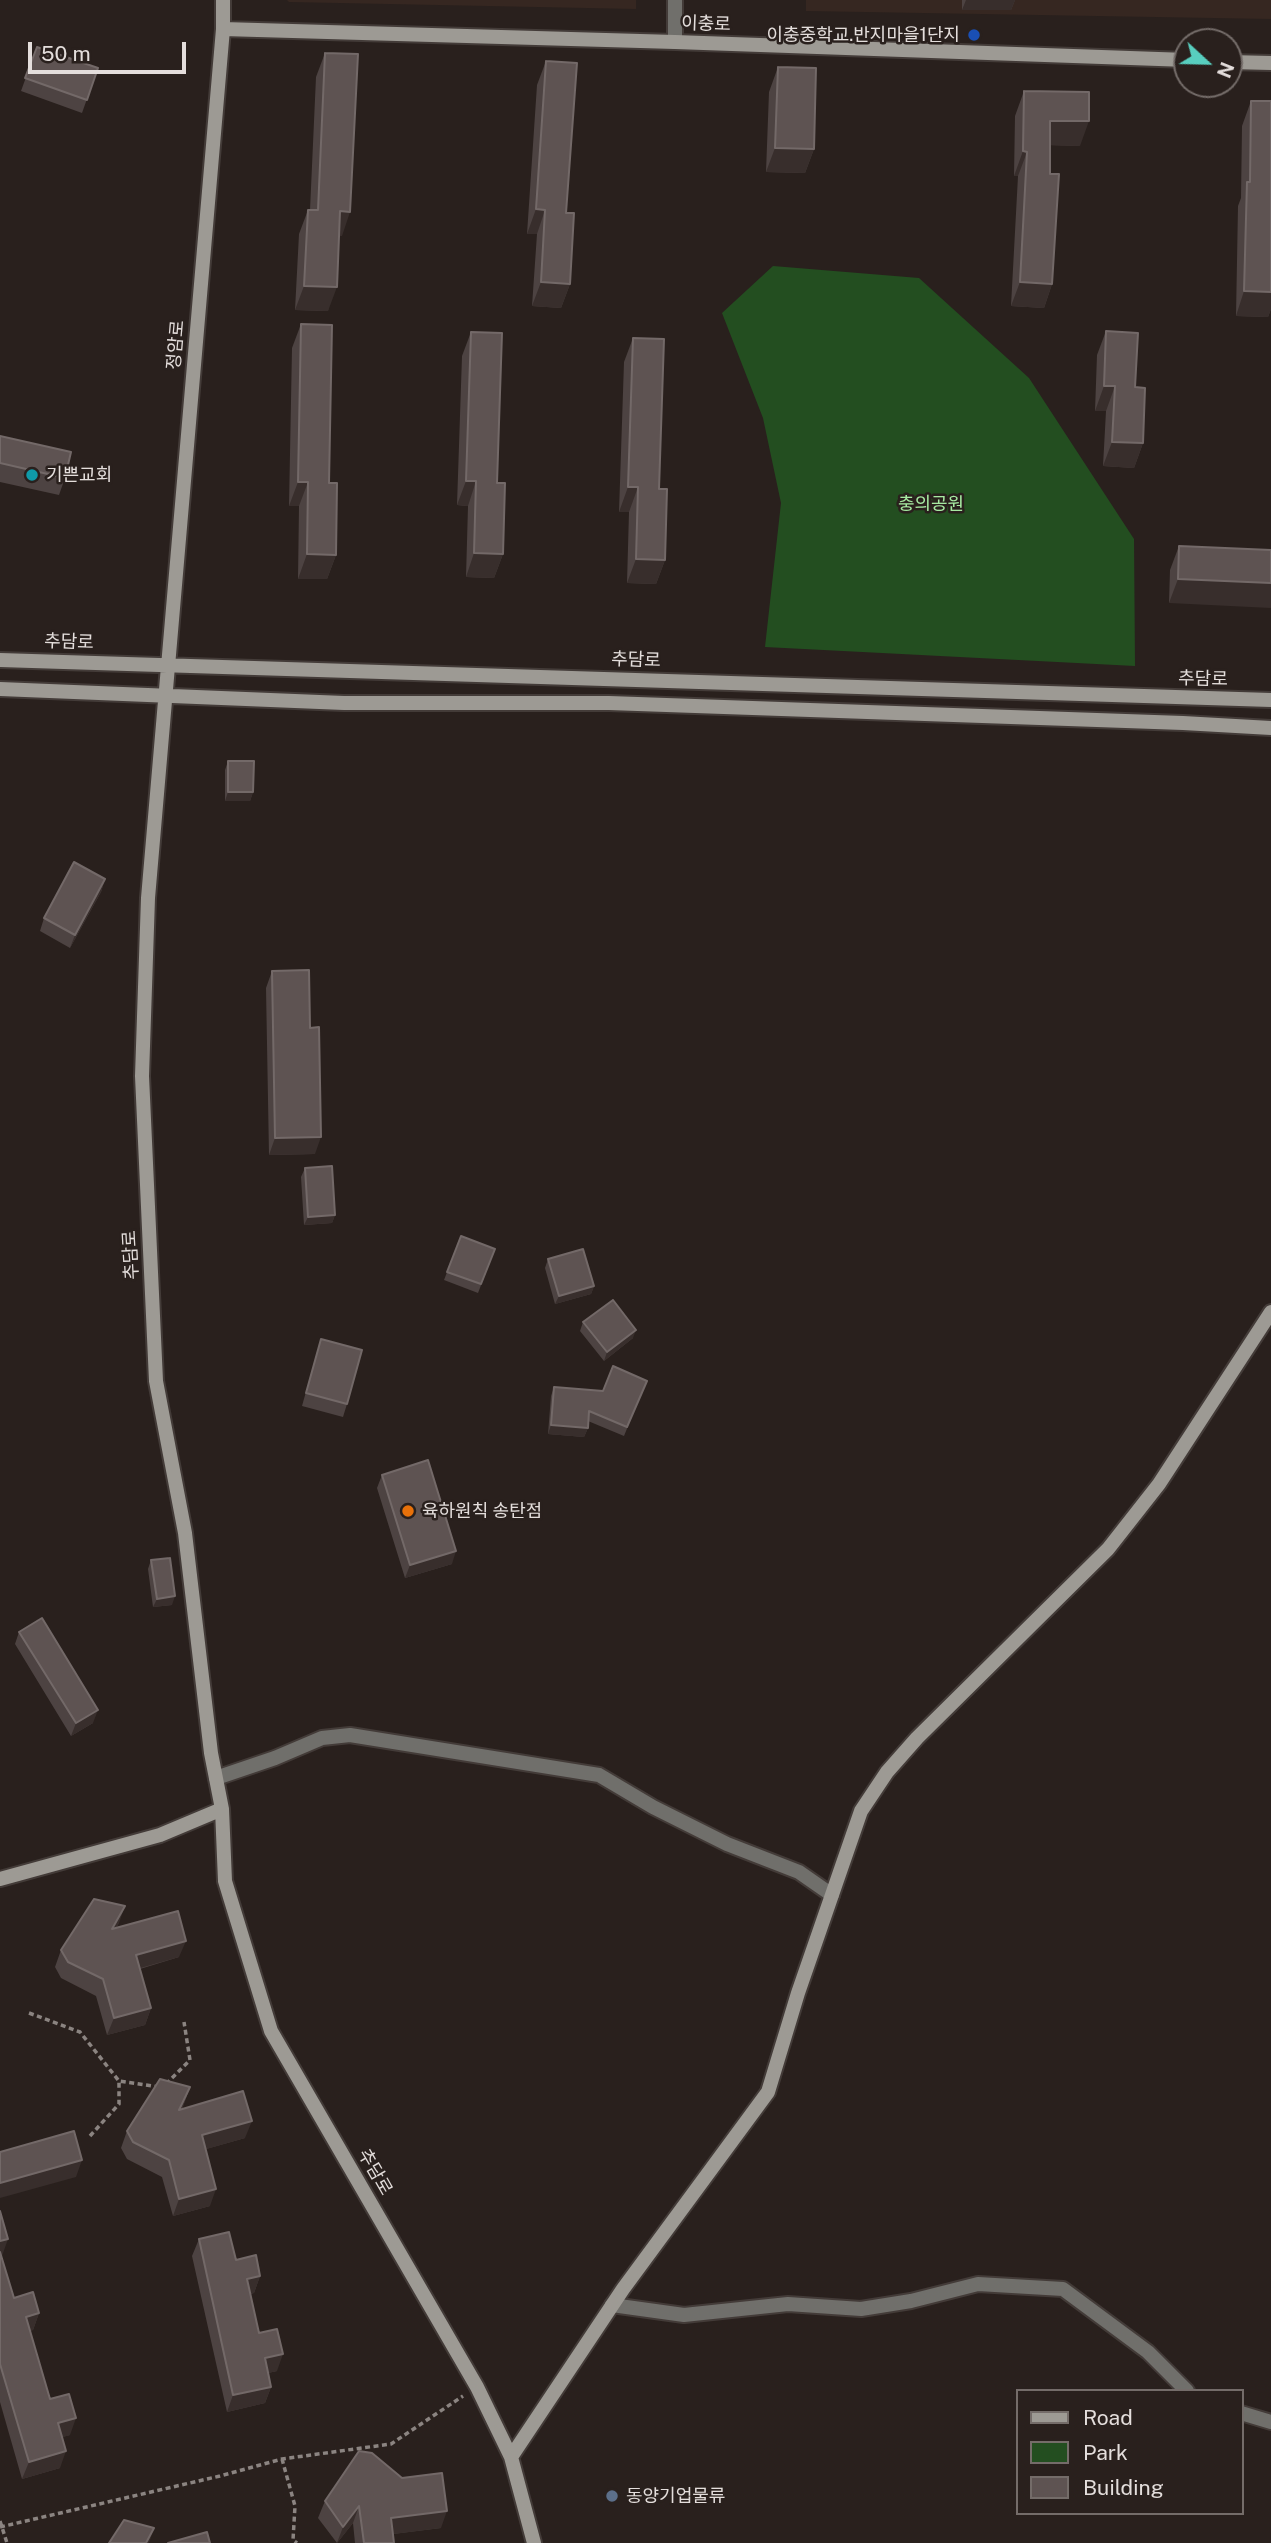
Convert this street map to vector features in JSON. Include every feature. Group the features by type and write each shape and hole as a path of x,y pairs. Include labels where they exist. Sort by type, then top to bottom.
{"street":[{"name":"정암로","path":"164,694 223,29 223,0"},
{"path":"675,0 675,42"},
{"name":"이충로","path":"223,29 1173,60"},
{"path":"1243,62 1271,63"},
{"name":"추담로","path":"0,660 1271,700"},
{"path":"0,689 344,703 622,704 1271,729"},
{"name":"추담로","path":"164,694 148,898 142,1076 156,1381 185,1533 211,1753 222,1809 225,1881 271,2031 477,2387 511,2457 534,2543"},
{"path":"511,2457 612,2305 768,2092 798,1993 861,1811 887,1772 917,1738 1108,1549 1159,1483 1271,1312"},
{"path":"216,1778 275,1758 322,1738 350,1735 599,1775 653,1807 727,1844 799,1872 832,1895"},
{"path":"0,1879 160,1835 222,1809"},
{"path":"612,2305 684,2315 788,2304 861,2309 911,2301 978,2284 1063,2289 1148,2352 1185,2389"},
{"path":"1243,2414 1271,2422"}],"path":[{"path":"29,2013 80,2032 119,2081 119,2104 90,2136"},
{"path":"119,2081 162,2087 190,2060 184,2022"},
{"path":"7,2543 1,2525 220,2476 282,2459 391,2444 477,2387"},
{"path":"282,2459 295,2506 293,2540 297,2543"}],"shaded area":[{"path":"287,0 636,0 636,9 289,2"},
{"path":"806,0 1271,0 1271,19 806,11"}],"green space":[{"name":"충의공원","path":"773,266 919,278 1029,378 1134,539 1135,666 765,647 781,503 763,418 722,313"}],"building":[{"path":"37,47 98,68 87,100 25,78"},
{"path":"325,53 358,54 350,212 340,211 337,287 304,286 308,210 318,210"},
{"path":"546,61 577,63 566,213 574,213 570,284 541,282 545,210 536,209"},
{"path":"778,67 816,68 814,149 775,148"},
{"path":"1024,91 1089,92 1089,121 1050,121 1050,174 1059,174 1052,284 1020,282 1027,152 1023,151"},
{"path":"1251,101 1271,101 1271,292 1244,291"},
{"path":"301,324 332,325 329,483 337,483 336,555 307,554 308,482 298,482"},
{"path":"1106,331 1138,333 1135,387 1145,388 1143,443 1112,442 1115,386 1104,386"},
{"path":"471,332 502,333 497,483 505,483 503,554 474,553 476,481 466,481"},
{"path":"633,338 664,339 659,489 667,489 665,560 636,559 638,487 628,487"},
{"path":"0,436 71,452 65,478 0,463"},
{"path":"1179,546 1271,550 1271,583 1178,579"},
{"path":"228,761 254,761 253,792 228,792"},
{"path":"74,862 105,879 75,935 44,918"},
{"path":"309,970 310,1028 319,1027 321,1137 275,1138 272,971"},
{"path":"332,1166 335,1215 308,1217 305,1168"},
{"path":"461,1236 495,1249 481,1284 447,1272"},
{"path":"583,1249 594,1286 559,1296 548,1259"},
{"path":"613,1300 636,1330 607,1352 583,1322"},
{"path":"321,1339 362,1350 347,1404 306,1393"},
{"path":"613,1366 647,1381 627,1427 589,1411 588,1428 551,1425 554,1387 603,1391"},
{"path":"428,1460 456,1551 410,1565 382,1475"},
{"path":"170,1558 175,1596 157,1599 151,1560"},
{"path":"42,1618 98,1710 76,1723 19,1632"},
{"path":"94,1899 125,1906 112,1929 178,1911 186,1941 136,1955 151,2008 114,2018 103,1979 68,1962 61,1950"},
{"path":"160,2079 190,2087 179,2110 243,2091 252,2121 202,2135 216,2189 179,2199 169,2160 133,2142 127,2131"},
{"path":"74,2131 82,2160 0,2183 0,2152"},
{"path":"0,2211 8,2239 0,2241"},
{"path":"229,2232 236,2260 256,2255 260,2276 247,2279 259,2333 277,2329 283,2354 265,2358 271,2387 233,2395 199,2239"},
{"path":"0,2252 14,2298 33,2292 39,2313 26,2317 50,2399 69,2394 76,2418 58,2423 66,2451 29,2462 0,2364"},
{"path":"359,2451 372,2453 402,2478 442,2473 447,2511 391,2518 394,2543 364,2543 359,2506 343,2527 325,2501"},
{"path":"124,2520 154,2528 146,2543 109,2543"},
{"path":"207,2532 210,2543 168,2543"}],"place":[{"name":"이충중학교.반지마을1단지","path":"974,35"},
{"name":"기쁜교회","path":"32,475"},
{"name":"육하원칙 송탄점","path":"408,1511"},
{"name":"동양기업물류","path":"612,2496"}]}
